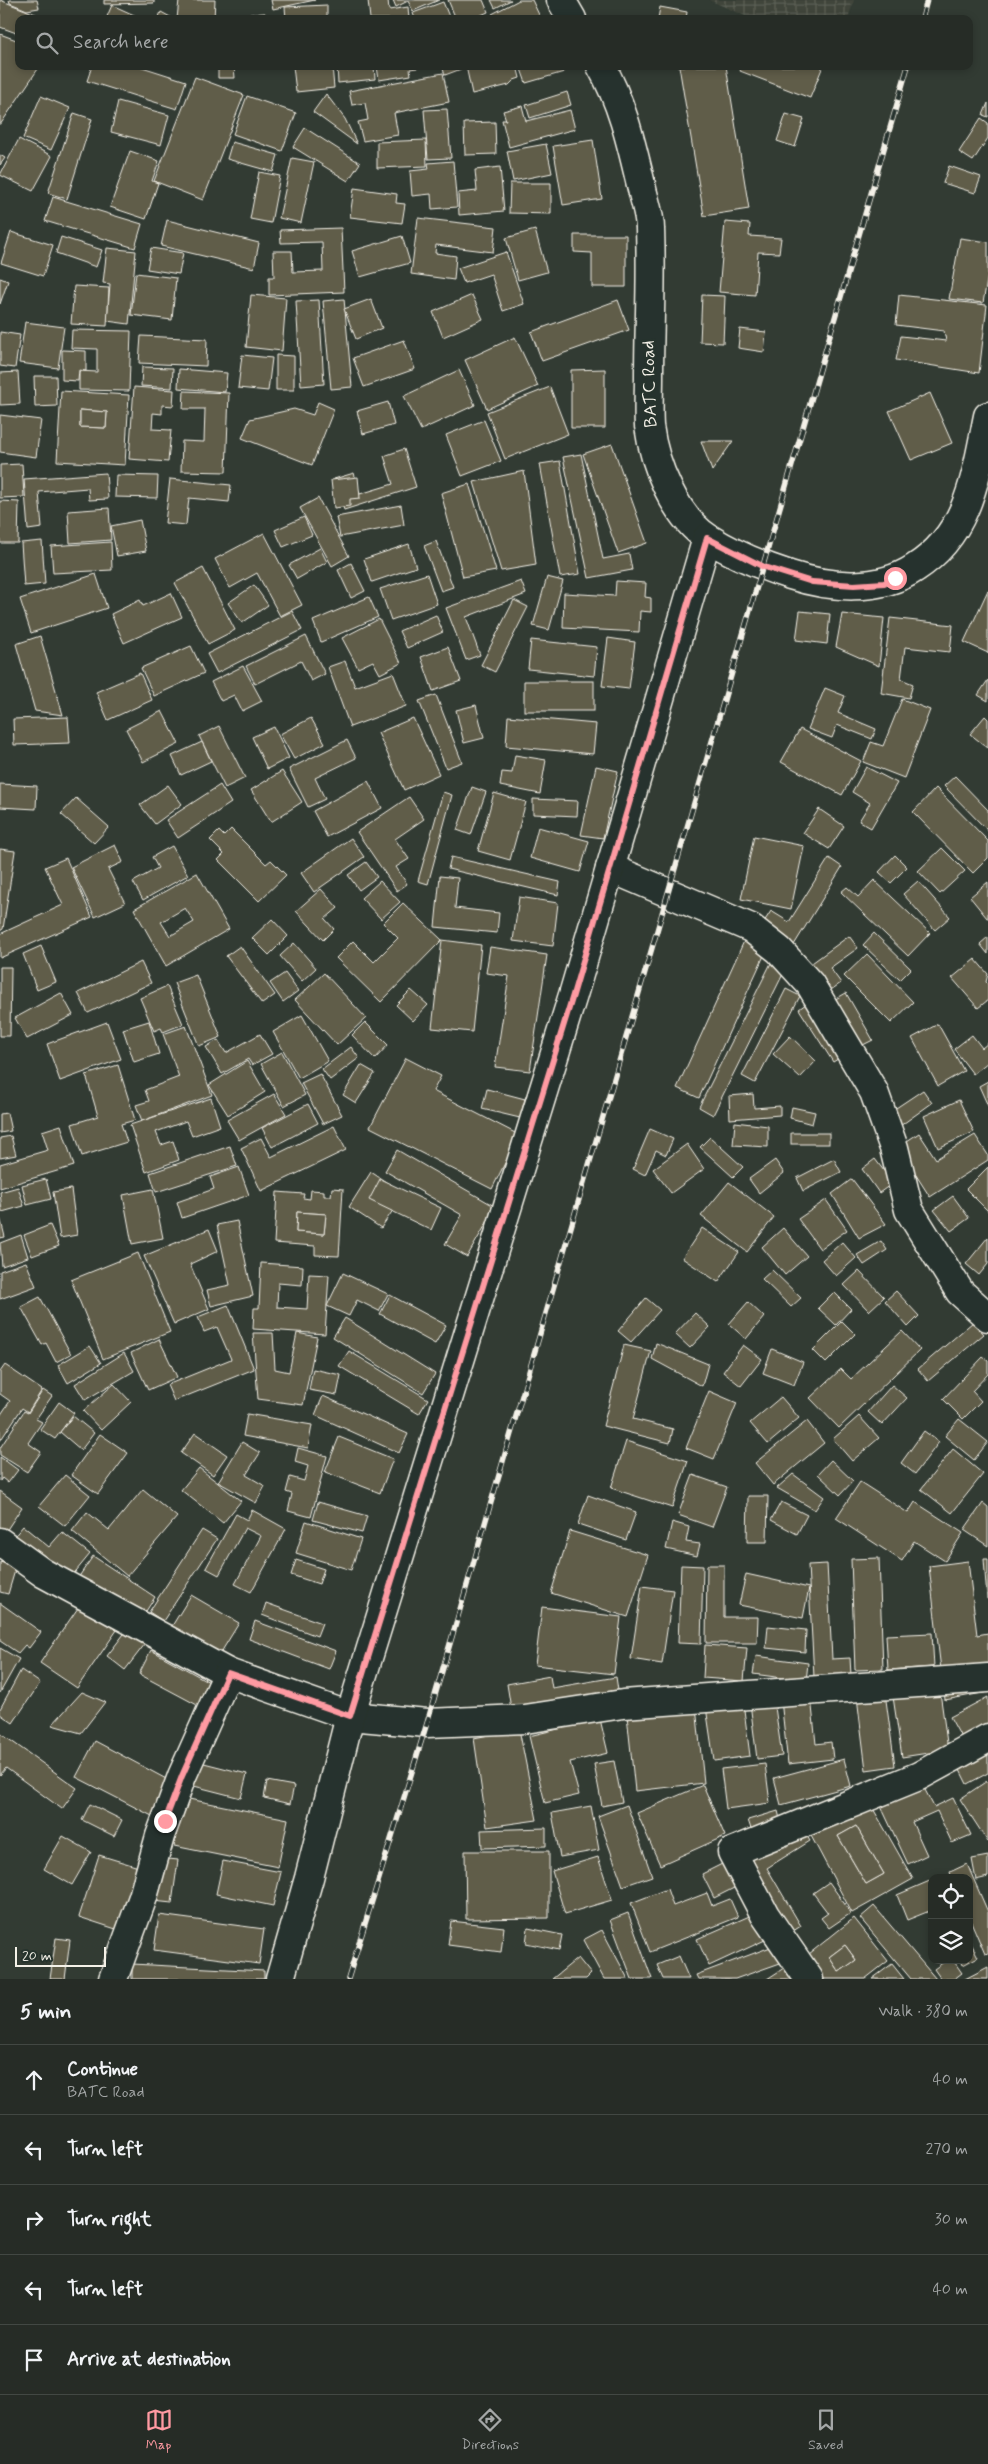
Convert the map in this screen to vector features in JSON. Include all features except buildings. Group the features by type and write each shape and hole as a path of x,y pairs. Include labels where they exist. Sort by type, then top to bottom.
{"street":[{"path":"561,0 570,15"},
{"name":"BATC Road","path":"603,70 613,87 630,138 650,226 650,426 662,473 680,511 707,538 764,567 812,582 854,585 884,583 907,574 930,558 956,529 967,504 975,477 988,416"},
{"path":"280,1979 310,1878 350,1716 610,868 707,538"},
{"path":"610,868 750,928 779,950 810,984 874,1092 894,1148 909,1210 960,1292 988,1317"},
{"path":"0,1542 43,1573 228,1673 350,1716 427,1723 526,1719 623,1704 988,1678"},
{"path":"113,1979 143,1897 160,1836 182,1776 228,1673"},
{"path":"809,1979 765,1914 732,1852 920,1776 988,1738"}],"shaded area":[{"path":"709,0 854,0 849,15 743,15"}],"railway":[{"path":"923,15 927,0"},
{"path":"348,1979 427,1723 907,70"}],"route":[{"path":"165,1821 182,1776 228,1673 350,1716 573,995 707,538 764,567 812,582 854,585 884,583 895,578"}]}
